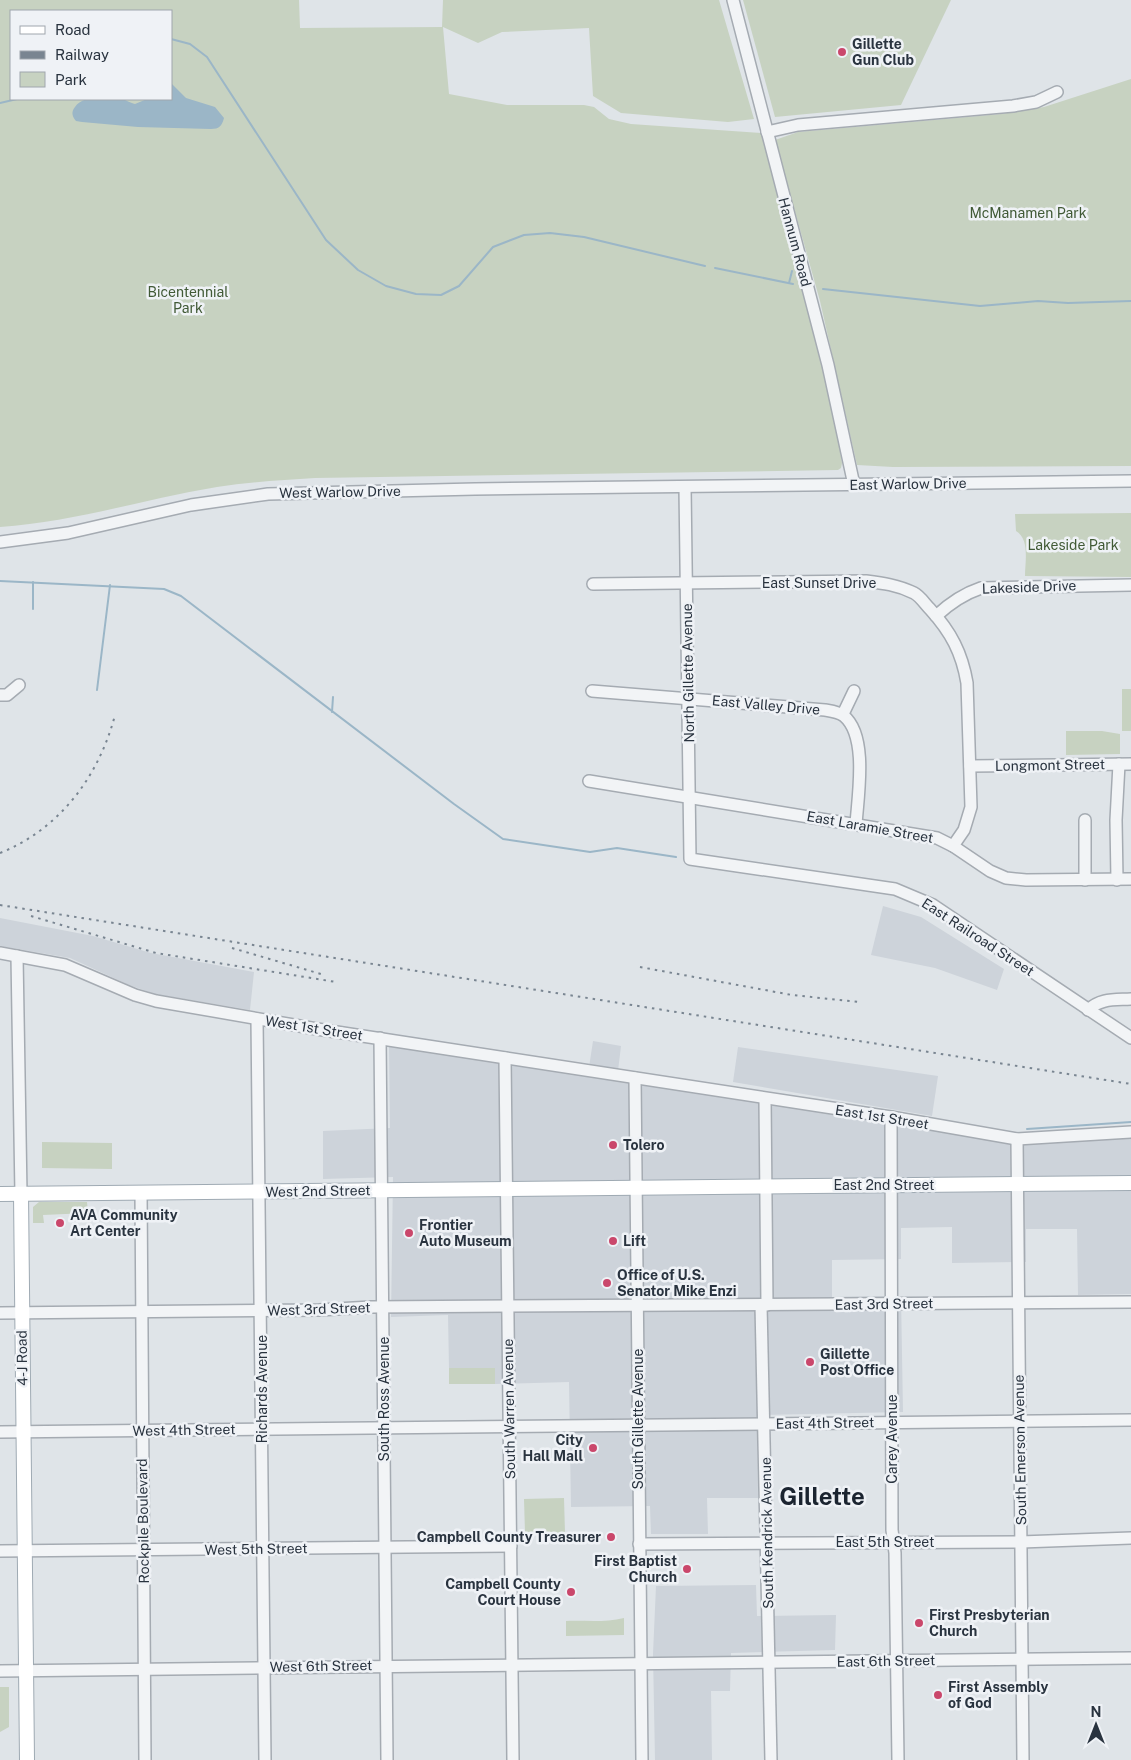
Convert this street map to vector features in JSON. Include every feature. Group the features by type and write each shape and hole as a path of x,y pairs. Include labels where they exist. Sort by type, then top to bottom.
{"main road":[{"name":"East 2nd Street","path":"636,1187 1131,1183"},
{"name":"West 2nd Street","path":"0,1194 636,1187"},
{"name":"4-J Road","path":"21,1194 25,1671 28,1760"}],"street":[{"name":"Hannum Road","path":"733,0 828,365 854,485"},
{"path":"767,132 798,125 1013,106 1036,102 1058,92"},
{"name":"East Warlow Drive","path":"685,487 1131,481"},
{"name":"West Warlow Drive","path":"0,542 51,536 191,505 268,494 685,487"},
{"name":"North Gillette Avenue","path":"685,487 690,859"},
{"name":"East Sunset Drive","path":"594,584 866,581 893,585 916,594 936,616 957,645 964,664 967,683 971,807 964,830 953,846"},
{"name":"Lakeside Drive","path":"936,616 949,603 967,592 981,588 1131,585"},
{"path":"0,695 7,695 19,685"},
{"name":"East Valley Drive","path":"592,691 825,710 843,714"},
{"path":"854,691 843,714 854,728 858,745 856,824"},
{"path":"1118,880 1116,820 1125,764"},
{"name":"Longmont Street","path":"970,766 1125,764"},
{"name":"East Laramie Street","path":"588,782 937,838 953,846 990,871 1006,878 1026,880 1131,879"},
{"path":"1085,820 1086,880"},
{"name":"East Railroad Street","path":"690,859 895,889 933,905 1131,1038"},
{"name":"West 1st Street","path":"0,953 65,965 135,995 156,1001 257,1019 635,1078"},
{"name":"4-J Road","path":"17,956 21,1194"},
{"path":"1088,1010 1095,1004 1105,1000 1131,999"},
{"name":"Richards Avenue","path":"257,1019 265,1760"},
{"name":"South Ross Avenue","path":"380,1038 387,1760"},
{"name":"South Warren Avenue","path":"505,1058 508,1189 513,1760"},
{"name":"East 1st Street","path":"635,1078 891,1117 1017,1139 1131,1132"},
{"name":"South Gillette Avenue","path":"635,1078 642,1760"},
{"name":"South Kendrick Avenue","path":"765,1099 764,1424 771,1760"},
{"name":"Carey Avenue","path":"891,1117 892,1423 898,1760"},
{"name":"South Emerson Avenue","path":"1017,1139 1023,1760"},
{"name":"Rockpile Boulevard","path":"141,1192 145,1760"},
{"name":"East 3rd Street","path":"637,1306 1131,1302"},
{"name":"West 3rd Street","path":"0,1313 384,1307 637,1306"},
{"name":"East 4th Street","path":"638,1426 1131,1420"},
{"name":"West 4th Street","path":"0,1432 638,1426"},
{"name":"East 5th Street","path":"639,1544 1020,1542 1131,1538"},
{"name":"West 5th Street","path":"0,1551 511,1546"},
{"name":"East 6th Street","path":"641,1663 1131,1658"},
{"name":"West 6th Street","path":"0,1671 641,1663"}],"shaded area":[{"path":"883,906 921,917 1004,969 997,990 935,968 871,955"},
{"path":"0,918 93,936 151,953 254,972 250,1010 155,994 129,985 70,958 0,946"},
{"path":"593,1041 621,1046 617,1079 1024,1143 1131,1137 1131,1294 1078,1295 1077,1229 1026,1229 1026,1262 952,1263 952,1227 901,1228 901,1259 832,1260 832,1297 901,1296 903,1412 757,1415 758,1498 707,1498 708,1534 651,1534 650,1506 571,1507 569,1382 495,1384 495,1368 449,1368 448,1315 391,1317 393,1177 323,1179 323,1131 390,1128 389,1046 391,1043 588,1074"},
{"path":"738,1047 938,1076 932,1116 733,1082"},
{"path":"756,1585 757,1616 836,1615 835,1650 731,1653 730,1691 711,1691 712,1760 655,1760 653,1654 656,1586"}],"green space":[{"name":"Bicentennial Park","path":"0,0 299,0 300,28 442,27 443,0 719,0 754,119 728,122 621,113 593,96 589,28 502,32 478,43 443,27 449,94 507,105 584,105 594,107 609,119 631,124 761,133 820,355 837,432 842,463 841,468 838,470 315,478 254,482 190,492 82,515 0,527"},
{"name":"Gillette Gun Club","path":"743,0 951,0 901,105 775,117"},
{"name":"McManamen Park","path":"1131,79 1131,466 893,467 857,465 820,301 775,140 798,132 1001,114 1044,107"},
{"name":"Lakeside Park","path":"1131,513 1131,577 1025,576 1025,545 1023,539 1016,531 1015,514"},
{"path":"1122,689 1131,689 1131,731 1122,731"},
{"path":"1066,731 1102,731 1120,734 1120,754 1066,755"},
{"path":"42,1142 112,1143 112,1169 42,1168"},
{"path":"39,1202 87,1202 88,1213 43,1215 44,1223 33,1223 33,1207"},
{"path":"449,1368 495,1368 495,1384 449,1384"},
{"path":"564,1498 565,1533 525,1533 524,1499"},
{"path":"624,1618 624,1635 566,1636 566,1621 601,1621"},
{"path":"0,1687 9,1687 9,1727 0,1732"}],"water":[{"path":"172,84 186,98 215,107 224,118 218,128 211,129 138,127 82,122 76,121 73,116 75,107 83,100 124,100 135,104 145,100 172,100"}],"waterway":[{"path":"172,39 190,44 207,57 326,240 358,270 386,286 416,294 441,295 459,286 493,247 524,235 550,233 584,237 705,266"},
{"path":"0,103 13,100"},
{"path":"715,268 793,284"},
{"path":"789,283 792,271"},
{"path":"823,289 980,306 1038,301 1068,303 1131,301"},
{"path":"0,581 164,589 181,596 454,804 503,839 590,852 617,848 676,857"},
{"path":"33,582 33,609"},
{"path":"97,690 110,585"},
{"path":"332,712 333,697"},
{"path":"1027,1129 1131,1122"}],"railway":[{"path":"0,853 22,843 41,830 59,815 74,798 99,759 115,715"},
{"path":"0,905 1131,1084"},
{"path":"31,916 156,953 336,982"},
{"path":"232,948 321,974"},
{"path":"640,967 792,995 859,1002"}],"place":[{"name":"Gillette Gun Club","path":"842,52"},
{"name":"Tolero","path":"613,1145"},
{"name":"AVA Community Art Center","path":"60,1223"},
{"name":"Frontier Auto Museum","path":"409,1233"},
{"name":"Lift","path":"613,1241"},
{"name":"Office of U.S. Senator Mike Enzi","path":"607,1283"},
{"name":"Gillette Post Office","path":"810,1362"},
{"name":"City Hall Mall","path":"593,1448"},
{"name":"Campbell County Treasurer","path":"611,1537"},
{"name":"First Baptist Church","path":"687,1569"},
{"name":"Campbell County Court House","path":"571,1592"},
{"name":"First Presbyterian Church","path":"919,1623"},
{"name":"First Assembly of God","path":"938,1695"}],"district":[{"name":"Gillette","path":"822,1496"}]}
